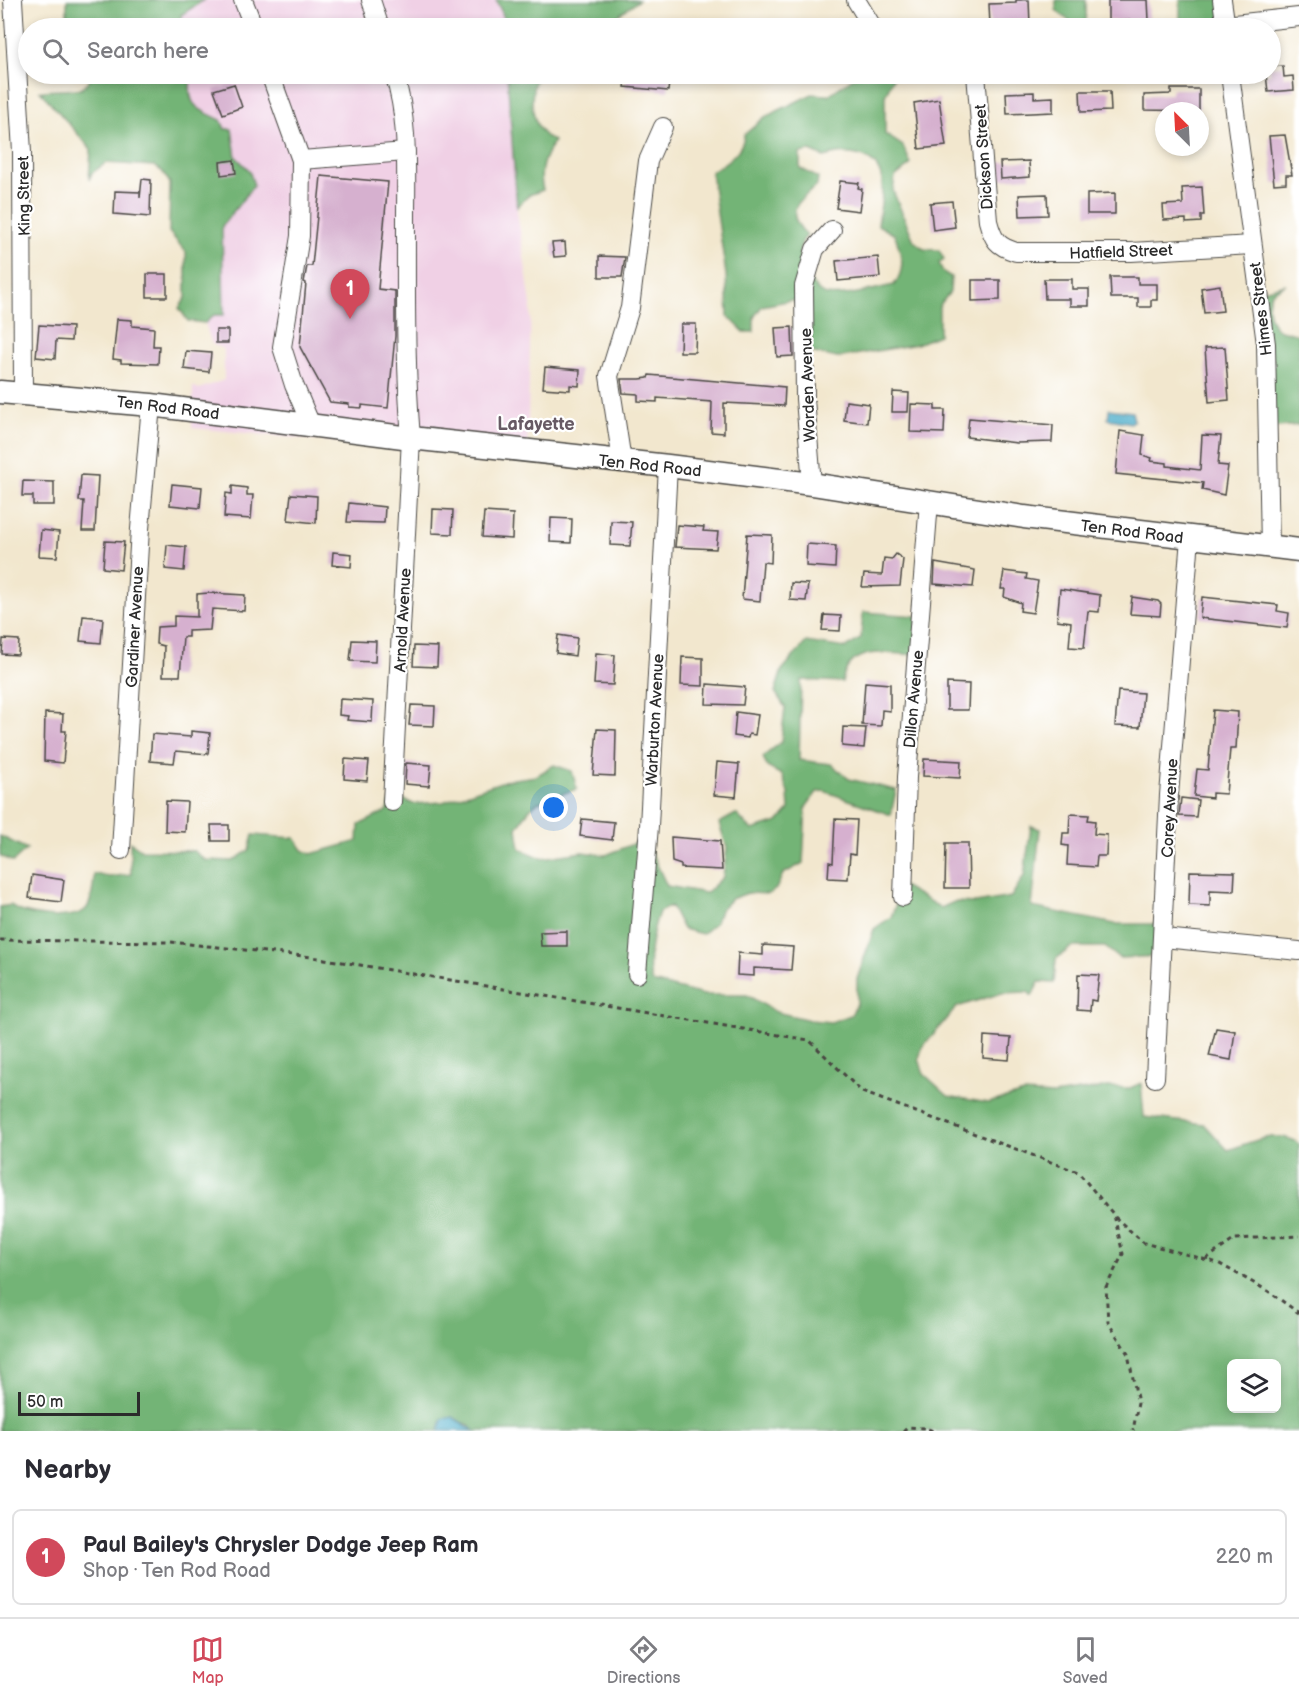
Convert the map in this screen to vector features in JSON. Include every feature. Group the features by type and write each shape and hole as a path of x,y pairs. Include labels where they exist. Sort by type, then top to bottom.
{"main road":[{"name":"Ten Rod Road","path":"0,392 151,405 411,438 668,466 812,484 1190,538 1299,550"}],"street":[{"name":"King Street","path":"13,0 22,152 23,393"},
{"path":"243,0 250,18"},
{"path":"371,0 377,18"},
{"path":"856,0 867,18"},
{"path":"1222,0 1225,18"},
{"path":"1281,19 1299,17"},
{"path":"274,84 302,160 300,236 282,347 294,385 311,425"},
{"name":"Arnold Avenue","path":"392,802 411,438 407,384 405,152 402,99 397,84"},
{"name":"Dickson Street","path":"977,84 988,221 993,240"},
{"name":"Himes Street","path":"1231,84 1266,344 1270,547"},
{"path":"622,461 609,376 630,308 648,161 663,128"},
{"path":"302,160 405,152"},
{"name":"Worden Avenue","path":"812,484 805,399 804,286 815,249 832,230"},
{"name":"Hatfield Street","path":"993,240 1002,248 1016,252 1131,252 1252,245"},
{"name":"Gardiner Avenue","path":"121,850 140,528 151,405"},
{"name":"Warburton Avenue","path":"637,974 649,826 668,466"},
{"name":"Dillon Avenue","path":"903,897 907,777 929,502"},
{"name":"Corey Avenue","path":"1155,1078 1169,795 1190,538"},
{"path":"1163,938 1299,951"}],"path":[{"path":"0,940 170,942 312,957 809,1040 862,1092 1078,1172 1114,1215 1144,1243 1218,1263 1268,1291 1299,1313"},
{"path":"1114,1215 1123,1254 1106,1287 1108,1322 1128,1354 1138,1403 1133,1431"},
{"path":"1206,1259 1235,1239 1299,1236"},
{"path":"903,1431 907,1427 926,1428 933,1431"}],"shaded area":[{"path":"204,0 496,0 503,18 180,18 180,15"},
{"path":"190,84 508,84 517,211 531,304 527,459 192,428 193,386 199,389 224,380 224,349 212,344 205,323 214,315 224,315 222,226 254,184 249,170 236,157 232,129 225,129 221,120 196,108 188,95"}],"green space":[{"path":"67,0 204,0 181,15 181,18 67,18"},
{"path":"496,0 639,0 616,17 610,18 601,16 597,18 503,18"},
{"path":"1056,0 1086,0 1086,18 1065,18 1056,10"},
{"path":"1180,0 1222,0 1224,18 1180,18"},
{"path":"86,84 190,84 191,99 194,104 221,120 225,129 232,129 236,157 249,170 254,185 222,226 224,315 214,315 205,323 188,321 179,308 186,298 186,252 169,232 170,183 162,171 154,166 106,163 92,173 89,180 91,149 40,91 81,89"},
{"path":"508,84 535,84 532,102 536,121 540,130 554,141 543,164 541,177 543,190 529,195 517,207"},
{"path":"844,84 890,84 885,96 885,134 903,146 911,164 895,177 893,191 914,241 924,249 939,250 944,259 939,263 943,272 951,277 950,292 939,306 939,335 917,344 837,358 810,352 805,309 792,300 762,306 754,317 754,332 744,332 728,316 726,275 711,172 737,152 744,135 765,117 812,94 828,95","holes":["810,151 824,157 861,156 871,161 881,175 882,194 878,225 895,235 902,261 902,267 894,285 845,295 826,295 815,287 802,264 800,247 807,235 796,220 796,208 803,197 817,186 818,178 800,168 800,153"]},
{"path":"1286,284 1272,292 1268,311 1277,329 1299,335 1299,425 1268,428 1259,291"},
{"path":"863,612 917,616 916,655 870,654 861,656 853,662 846,670 842,682 801,680 799,760 831,764 849,779 896,790 891,815 824,791 817,792 806,807 803,863 783,874 776,889 769,894 748,893 731,899 720,910 716,922 702,934 683,929 671,906 659,912 651,947 652,982 704,995 747,995 776,1012 810,1020 831,1022 851,1015 857,1003 857,979 874,929 891,917 903,886 941,908 954,902 976,903 1011,897 1024,876 1031,826 1040,829 1032,907 1115,924 1162,924 1160,956 1119,958 1105,947 1072,947 1056,959 1054,983 1039,982 1032,996 1028,992 1002,993 957,1007 922,1047 919,1059 924,1074 948,1096 988,1103 1024,1093 1053,1095 1107,1087 1130,1088 1141,1083 1144,1117 1204,1124 1228,1150 1273,1137 1291,1139 1299,1144 1299,1431 475,1431 468,1424 442,1419 439,1431 0,1431 0,907 11,905 26,913 60,917 80,913 90,902 94,874 110,877 131,874 130,842 142,850 194,851 205,860 233,861 249,850 253,835 295,838 303,850 311,854 358,841 359,825 387,811 393,794 413,804 443,802 507,780 536,776 554,765 572,771 577,789 538,802 529,810 517,828 520,849 542,858 582,852 606,855 645,839 667,886 706,893 723,877 727,848 719,823 736,814 752,830 778,822 789,810 788,793 782,775 767,767 763,757 781,742 785,707 775,692 782,670 806,642 846,648 861,638"},
{"path":"0,836 27,849 13,862 0,856"}],"water":[{"path":"1109,409 1132,412 1134,420 1131,423 1108,419"},
{"path":"453,1417 475,1431 439,1431 442,1419"}],"building":[{"path":"1016,0 1029,0 1030,18 990,18 989,4 1016,3"},
{"path":"1108,0 1148,0 1149,18 1108,18"},
{"path":"1281,66 1283,66 1284,77 1293,76 1294,90 1268,92 1267,84 1281,84"},
{"path":"234,84 242,107 223,114 214,90"},
{"path":"625,84 669,84 668,91 625,87"},
{"path":"1171,89 1199,89 1199,102 1155,102 1155,110 1144,110 1144,95 1171,94"},
{"path":"1080,91 1110,91 1111,111 1081,112"},
{"path":"1034,92 1034,98 1053,97 1053,112 1007,114 1006,93"},
{"path":"939,99 946,146 919,149 914,103"},
{"path":"1285,135 1292,175 1286,175 1286,183 1274,184 1269,136"},
{"path":"234,160 236,173 221,175 220,162"},
{"path":"1029,161 1030,177 1001,179 1000,162"},
{"path":"321,176 388,182 378,289 395,291 395,336 388,408 362,405 362,408 349,407 349,404 330,402 300,347 306,283 304,282 307,266 312,266"},
{"path":"142,179 151,180 150,217 114,214 115,191 140,192 140,198"},
{"path":"840,181 859,183 858,188 862,189 859,211 836,208"},
{"path":"1202,187 1204,215 1201,215 1201,222 1186,223 1186,219 1164,220 1163,205 1183,204 1182,188"},
{"path":"1115,193 1115,214 1087,214 1087,194"},
{"path":"1047,194 1048,215 1020,216 1019,195"},
{"path":"952,201 955,227 933,230 930,203"},
{"path":"565,242 566,256 554,257 552,243"},
{"path":"599,256 625,257 622,277 599,277"},
{"path":"878,257 880,277 838,281 836,261"},
{"path":"147,274 167,274 167,297 147,297"},
{"path":"1110,277 1138,277 1138,284 1157,284 1157,300 1151,300 1151,307 1138,307 1138,298 1111,298"},
{"path":"1044,279 1072,279 1072,289 1089,289 1089,306 1070,306 1070,299 1045,299"},
{"path":"972,280 1000,280 1000,300 972,301"},
{"path":"1220,285 1223,311 1204,313 1201,288"},
{"path":"117,319 132,320 132,326 154,328 153,346 159,346 158,364 121,363 121,360 113,359"},
{"path":"681,324 696,324 695,352 680,352"},
{"path":"39,325 72,327 71,341 56,340 55,359 36,357"},
{"path":"792,327 793,356 777,357 775,328"},
{"path":"216,330 228,330 228,343 216,343"},
{"path":"1225,347 1229,400 1209,402 1205,348"},
{"path":"186,351 211,353 209,372 184,369"},
{"path":"545,367 580,370 579,386 570,385 570,390 543,388"},
{"path":"649,375 785,387 784,406 724,403 724,433 711,432 712,402 657,398 657,402 638,401 638,394 623,393 621,379 648,378"},
{"path":"893,392 909,393 908,412 892,412"},
{"path":"846,401 869,404 867,423 844,420"},
{"path":"911,404 935,405 935,410 945,410 944,433 910,432"},
{"path":"969,418 1053,425 1052,442 1017,443 967,437"},
{"path":"1120,431 1144,435 1142,455 1152,458 1151,461 1167,463 1167,466 1200,470 1202,435 1221,436 1218,465 1228,466 1224,495 1202,490 1203,483 1116,474"},
{"path":"81,475 98,476 95,531 82,531 84,501 79,501"},
{"path":"23,481 54,482 54,505 33,505 33,496 22,496"},
{"path":"172,484 202,487 200,508 170,505"},
{"path":"232,486 247,488 247,495 253,495 251,519 224,517 226,493 232,494"},
{"path":"291,494 317,496 316,523 288,520"},
{"path":"349,503 385,507 384,523 347,522"},
{"path":"433,509 453,510 452,534 432,533"},
{"path":"484,512 513,514 512,539 482,537"},
{"path":"551,518 572,519 571,543 550,542"},
{"path":"611,521 632,522 630,546 610,545"},
{"path":"677,525 704,527 703,531 718,532 716,549 675,547"},
{"path":"41,530 59,532 57,557 39,556"},
{"path":"747,534 772,535 771,563 763,562 760,601 742,599"},
{"path":"105,541 124,542 121,570 103,568"},
{"path":"807,544 836,546 835,568 806,566"},
{"path":"167,545 186,547 184,571 165,569"},
{"path":"333,552 352,554 351,567 332,565"},
{"path":"896,554 903,559 900,586 862,587 864,574 882,575 884,558 892,559"},
{"path":"935,563 975,570 973,587 934,584"},
{"path":"1004,571 1027,574 1026,579 1038,581 1033,613 1020,611 1021,603 1004,597 1005,589 1001,589"},
{"path":"791,583 808,584 806,601 790,600"},
{"path":"1060,589 1100,595 1099,612 1088,611 1084,648 1069,647 1071,622 1057,620"},
{"path":"197,594 245,595 244,611 212,609 210,630 188,631 188,637 183,637 180,676 163,676 164,646 156,644 157,627 174,626 174,616 197,617"},
{"path":"1132,597 1158,601 1161,604 1160,616 1130,614"},
{"path":"1202,597 1278,605 1277,611 1289,613 1287,628 1200,618"},
{"path":"824,615 841,616 840,631 822,630"},
{"path":"83,616 103,618 101,643 80,641"},
{"path":"558,635 577,638 575,656 556,653"},
{"path":"3,639 19,640 18,655 2,654"},
{"path":"352,640 376,641 375,662 350,661"},
{"path":"414,646 438,647 437,667 413,666"},
{"path":"596,653 615,655 613,685 594,684"},
{"path":"682,657 703,658 703,686 681,685"},
{"path":"865,682 890,684 890,711 882,710 881,726 862,725"},
{"path":"947,683 969,684 968,710 947,710"},
{"path":"707,684 745,687 743,705 706,704"},
{"path":"1118,691 1143,693 1140,727 1115,726"},
{"path":"340,699 373,701 372,722 347,720 348,716 339,715"},
{"path":"411,705 435,706 434,726 409,725"},
{"path":"1213,710 1238,712 1236,749 1230,749 1226,794 1212,793 1212,798 1194,796 1197,769 1208,770"},
{"path":"736,712 758,715 755,735 749,734 748,738 734,736"},
{"path":"45,713 63,714 62,731 66,731 63,763 44,761"},
{"path":"843,727 866,728 864,748 842,746"},
{"path":"597,729 616,730 615,776 593,775"},
{"path":"191,731 210,733 208,754 176,751 174,763 150,761 152,734 191,737"},
{"path":"345,759 369,761 367,781 344,779"},
{"path":"924,759 961,761 960,778 923,776"},
{"path":"717,762 739,764 736,797 714,795"},
{"path":"406,763 431,765 429,786 405,784"},
{"path":"1181,798 1198,800 1196,817 1179,816"},
{"path":"166,801 187,802 185,832 165,831"},
{"path":"1070,814 1089,815 1088,820 1095,821 1094,834 1107,835 1106,856 1097,856 1096,867 1067,865 1068,846 1062,845 1063,833 1069,833"},
{"path":"582,819 614,822 612,840 580,836"},
{"path":"835,819 857,820 855,855 850,854 848,879 828,878 829,862 833,863"},
{"path":"211,825 229,825 229,841 212,841"},
{"path":"671,837 720,841 722,870 681,868 681,865 672,862"},
{"path":"946,843 968,843 969,888 945,888"},
{"path":"1190,871 1235,872 1234,891 1210,890 1210,906 1189,905"},
{"path":"32,875 64,880 61,902 29,898"},
{"path":"567,931 567,946 541,946 540,932"},
{"path":"763,945 793,947 791,970 754,968 754,976 737,975 738,953 763,955"},
{"path":"1078,974 1099,975 1096,1001 1091,1000 1090,1011 1077,1010"},
{"path":"1216,1028 1235,1031 1231,1060 1209,1056"},
{"path":"984,1036 1011,1038 1009,1060 983,1058"}],"place":[{"name":"Paul Bailey's Chrysler Dodge Jeep Ram","path":"350,319"}],"district":[{"name":"Lafayette","path":"536,424"}]}
